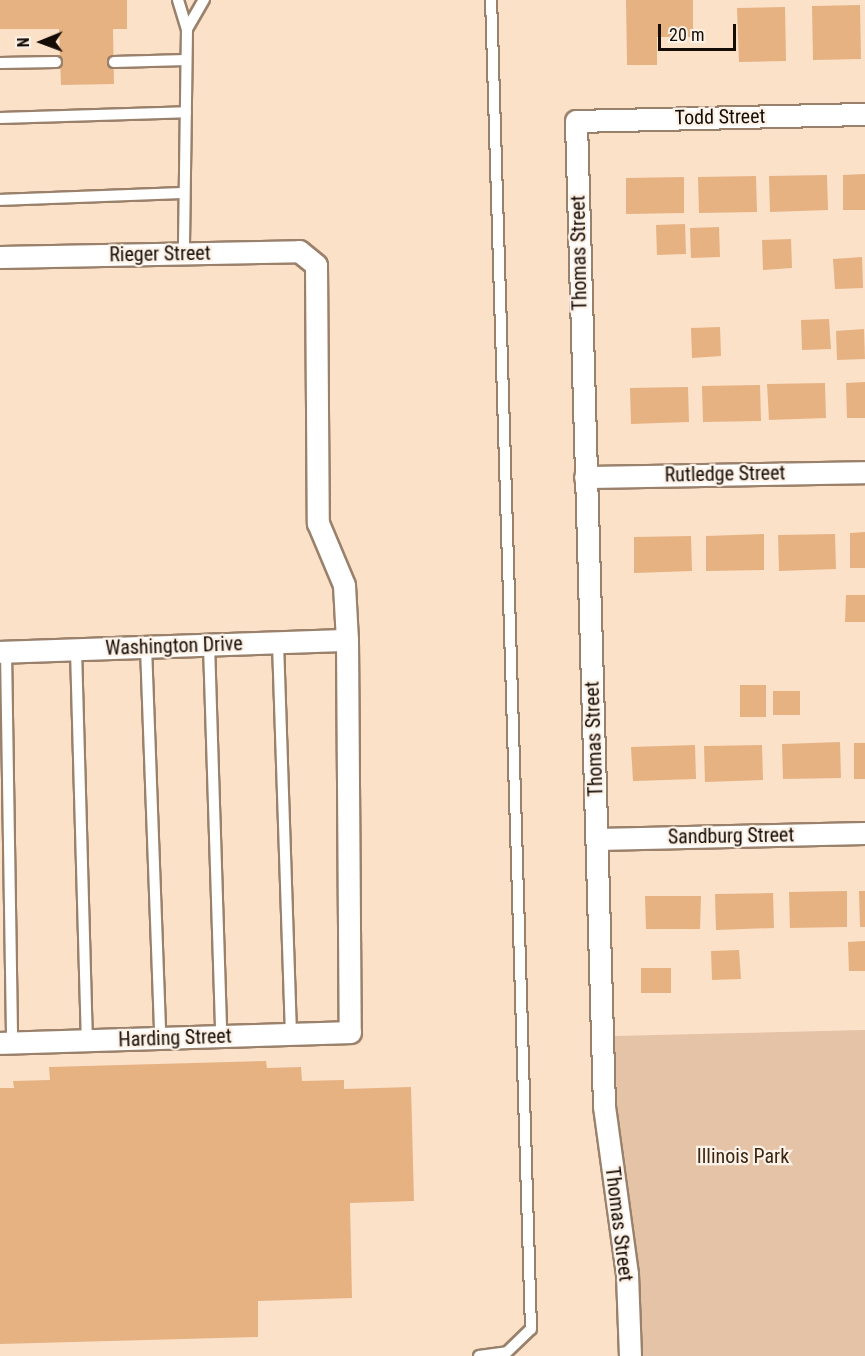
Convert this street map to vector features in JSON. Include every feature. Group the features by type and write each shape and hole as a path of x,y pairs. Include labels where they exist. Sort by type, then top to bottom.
{"street":[{"name":"Todd Street","path":"576,121 865,114"},
{"name":"Thomas Street","path":"576,121 604,1106 627,1274 630,1356"},
{"name":"Rieger Street","path":"0,257 299,251 316,265 318,523 344,585 347,640"},
{"name":"Rutledge Street","path":"585,477 865,472"},
{"name":"Washington Drive","path":"3,652 347,640"},
{"name":"Harding Street","path":"6,1043 350,1032 347,640"},
{"name":"Sandburg Street","path":"597,839 865,833"}],"lane":[{"path":"178,0 187,29 184,253"},
{"path":"187,29 204,0"},
{"path":"479,1356 507,1352 531,1329 491,0"},
{"path":"114,62 186,60"},
{"path":"0,63 56,62"},
{"path":"0,118 186,112"},
{"path":"0,200 184,193"},
{"path":"278,643 291,1034"},
{"path":"209,645 221,1036"},
{"path":"146,647 160,1038"},
{"path":"76,650 87,1040"},
{"path":"3,652 6,1043"}],"green space":[{"name":"Illinois Park","path":"865,1030 865,1356 642,1356 638,1258 619,1145 614,1036"}],"building":[{"path":"0,0 127,0 127,29 113,29 114,84 61,85 59,29 0,29"},
{"path":"626,0 693,0 693,37 657,37 657,65 627,65"},
{"path":"860,5 861,59 813,60 812,6"},
{"path":"785,7 786,61 739,62 737,8"},
{"path":"865,174 865,210 843,210 843,175"},
{"path":"827,175 828,210 770,212 769,176"},
{"path":"756,176 757,212 699,213 698,177"},
{"path":"684,177 684,213 626,214 626,178"},
{"path":"685,224 686,254 657,255 656,225"},
{"path":"719,227 720,257 691,258 690,228"},
{"path":"791,239 792,268 763,270 762,240"},
{"path":"862,257 863,288 835,289 833,259"},
{"path":"829,319 831,349 802,350 801,320"},
{"path":"720,327 721,356 692,358 691,328"},
{"path":"864,329 865,359 837,360 836,331"},
{"path":"865,382 865,418 847,418 846,383"},
{"path":"825,383 826,418 769,420 767,384"},
{"path":"760,385 761,421 703,422 702,386"},
{"path":"688,387 689,422 631,424 630,388"},
{"path":"865,532 865,568 850,568 850,533"},
{"path":"764,534 764,570 706,571 706,536"},
{"path":"835,534 836,569 779,571 778,535"},
{"path":"691,536 692,571 634,573 634,537"},
{"path":"846,595 865,595 865,622 845,622"},
{"path":"740,685 766,685 766,717 740,717"},
{"path":"773,691 800,691 800,715 773,715"},
{"path":"840,742 841,778 783,779 782,744"},
{"path":"854,743 865,743 865,779 854,779"},
{"path":"695,745 696,779 633,781 631,747"},
{"path":"762,745 763,780 705,782 704,746"},
{"path":"847,891 847,927 790,928 789,892"},
{"path":"859,891 865,891 865,927 860,927"},
{"path":"773,893 774,928 716,930 715,894"},
{"path":"645,896 701,896 700,929 646,929"},
{"path":"865,941 865,971 849,971 848,942"},
{"path":"739,950 741,979 712,980 711,951"},
{"path":"641,968 671,968 671,993 641,993"},
{"path":"266,1061 267,1068 301,1067 302,1081 344,1080 344,1089 411,1087 414,1201 350,1203 352,1298 258,1301 258,1337 0,1344 0,1088 14,1088 13,1081 50,1080 49,1067"}]}
